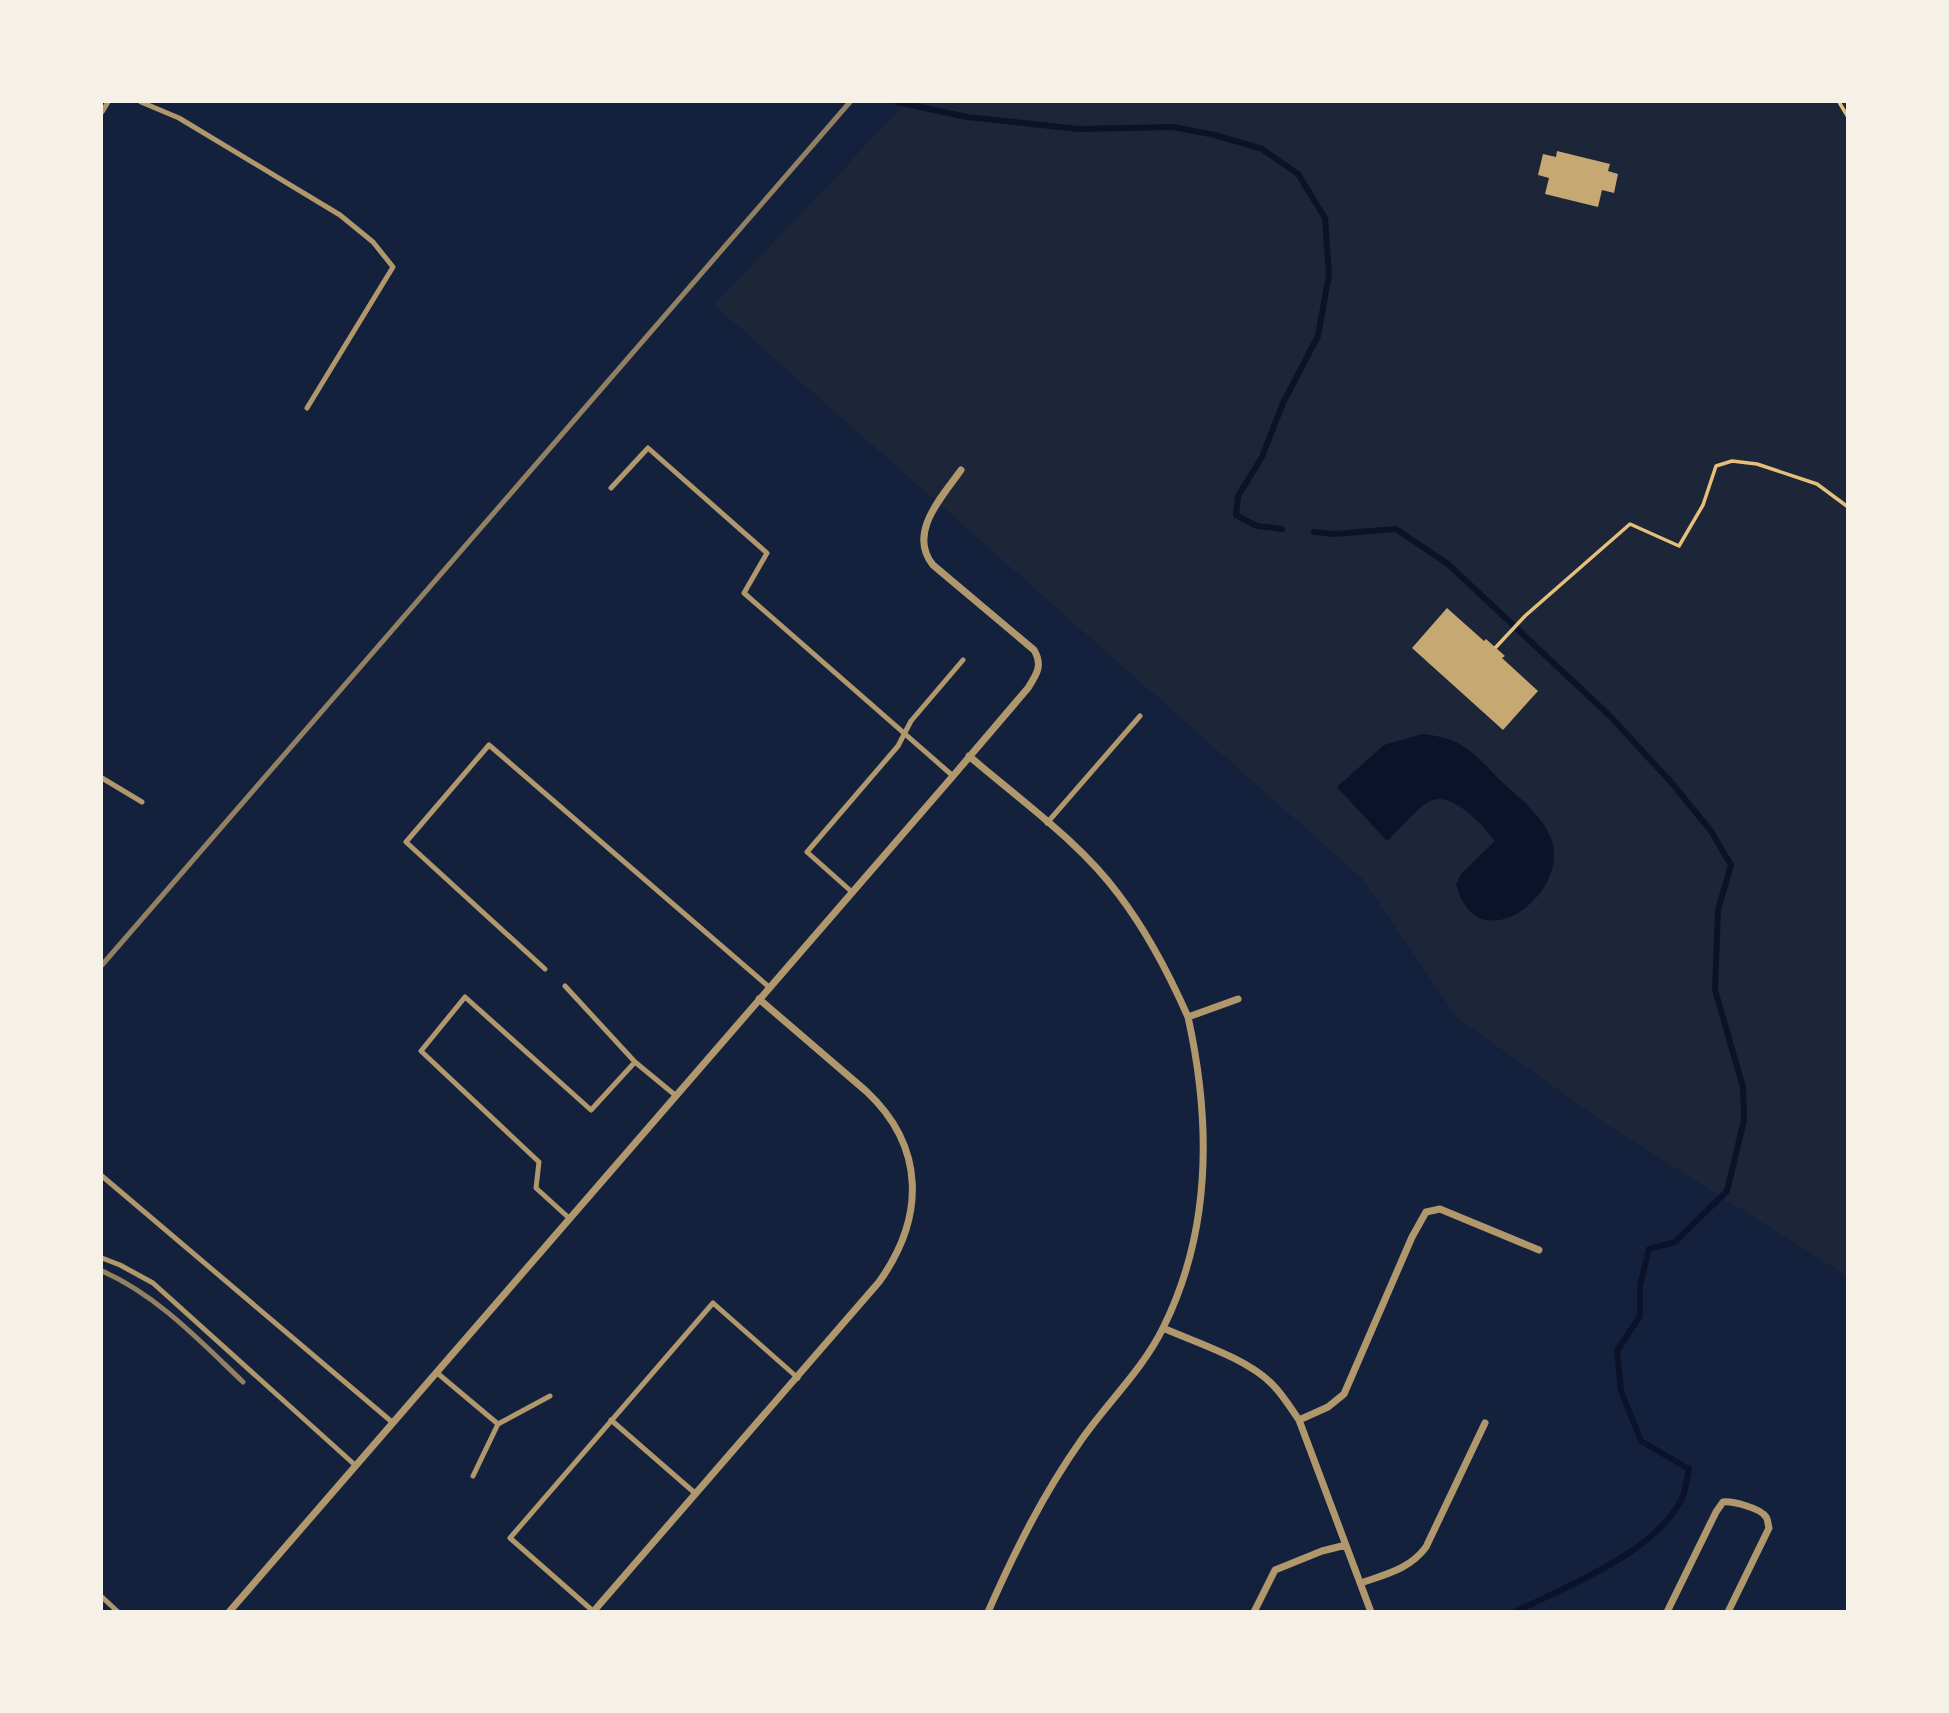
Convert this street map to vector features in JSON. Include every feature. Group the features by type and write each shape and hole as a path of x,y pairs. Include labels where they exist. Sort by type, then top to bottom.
{"street":[{"path":"229,1612 953,776 1037,674 1040,661 1029,644 933,565 925,552 922,536 926,525 961,470"},
{"path":"969,756 1099,871 1155,949 1188,1017 1204,1108 1205,1160 1200,1212 1191,1252 1163,1328 1143,1361 1083,1437 1038,1506 1017,1545 988,1612"},
{"path":"593,1611 879,1282 893,1263 910,1216 913,1177 902,1137 883,1106 759,999"},
{"path":"1188,1017 1238,999"},
{"path":"1299,1420 1328,1407 1343,1394 1412,1237 1426,1212 1440,1209 1539,1251"},
{"path":"1163,1328 1246,1365 1261,1375 1283,1397 1299,1420 1371,1612"},
{"path":"1361,1583 1406,1567 1418,1558 1426,1547 1485,1423"},
{"path":"1667,1612 1716,1512 1723,1502 1732,1501 1762,1513 1767,1518 1769,1528 1728,1612"},
{"path":"1254,1612 1275,1570 1322,1550 1346,1545"}],"lane":[{"path":"102,112 108,102"},
{"path":"141,102 179,117 340,215 373,242 393,267 307,408"},
{"path":"611,488 648,448 767,553 744,593 953,776"},
{"path":"852,892 807,852 898,746 911,721 963,660"},
{"path":"1047,823 1140,716"},
{"path":"545,969 406,842 489,745 769,987"},
{"path":"102,778 142,802"},
{"path":"565,986 635,1062 675,1095"},
{"path":"569,1218 536,1188 540,1162 421,1051 466,998 591,1110 635,1062"},
{"path":"102,1176 392,1422"},
{"path":"102,1258 153,1283 355,1465"},
{"path":"593,1611 510,1538 713,1303 798,1378"},
{"path":"436,1372 498,1424"},
{"path":"473,1476 498,1424 550,1396"},
{"path":"611,1420 696,1494"},
{"path":"102,1597 118,1612"}],"path":[{"path":"1839,102 1847,117"},
{"path":"1497,646 1525,616 1630,524 1679,546 1703,505 1716,466 1732,461 1757,464 1817,484 1847,507"}],"shaded area":[{"path":"907,102 1847,102 1847,1276 1606,1124 1456,1017 1363,879 714,305"},
{"path":"1422,734 1448,739 1467,748 1528,806 1546,828 1554,858 1549,879 1537,897 1520,912 1501,920 1483,919 1467,908 1456,884 1462,873 1495,841 1465,810 1446,800 1428,802 1387,841 1337,787 1384,745"}],"building":[{"path":"1557,151 1610,164 1608,171 1618,174 1614,193 1602,190 1598,207 1545,194 1549,178 1538,175 1543,154 1556,157"},
{"path":"1447,608 1505,656 1502,658 1538,691 1503,730 1412,648"}],"waterway":[{"path":"897,102 967,117 1079,129 1173,127 1215,135 1262,149 1298,174 1325,218 1329,275 1318,336 1283,403 1262,457 1238,496 1236,515 1257,526 1282,529"},
{"path":"1314,532 1334,534 1396,529 1448,564 1609,715 1670,781 1711,831 1731,865 1718,910 1715,990 1743,1087 1744,1120 1727,1191 1675,1242 1649,1249 1640,1286 1640,1316 1617,1351 1621,1391 1641,1441 1689,1469 1684,1493 1671,1516 1633,1550 1610,1565 1515,1612"}],"railway":[{"path":"102,965 850,102"},
{"path":"102,1271 159,1306 243,1382"}]}
